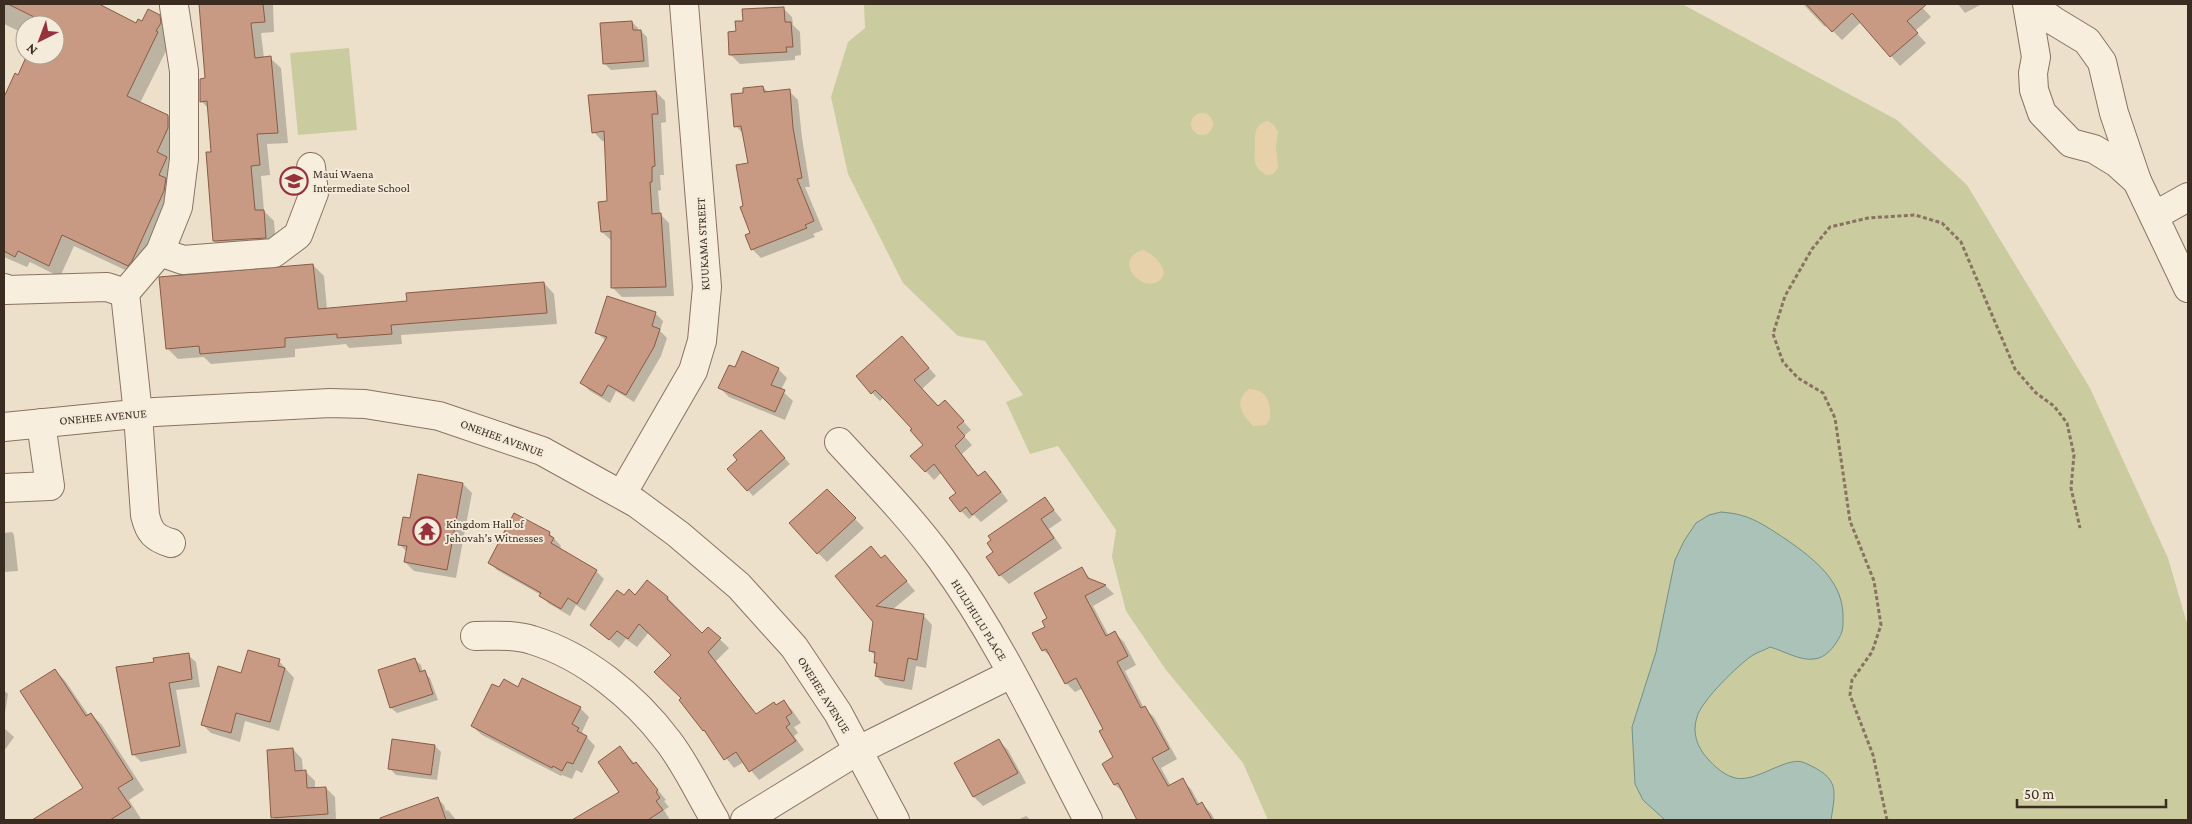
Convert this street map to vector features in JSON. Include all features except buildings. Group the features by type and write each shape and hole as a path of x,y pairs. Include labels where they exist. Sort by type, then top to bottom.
{"street":[{"name":"KUUKAMA STREET","path":"622,494 693,371 702,341 707,287 706,260 684,4"},
{"path":"2026,4 2036,57 2033,73 2034,90 2042,113 2072,143 2094,149 2117,163 2137,181"},
{"path":"2030,4 2087,41 2102,62 2114,113 2137,181 2188,288"},
{"path":"171,543 157,539 148,528 145,514 138,414 126,293 160,252 178,207 184,158 184,71 174,6"},
{"path":"160,252 183,260 274,253 298,235 314,193 310,168"},
{"path":"2154,216 2188,197"},
{"path":"4,288 6,290 107,287 126,293"},
{"name":"ONEHEE AVENUE","path":"4,426 138,414 330,403 365,404 439,416 542,451 622,494 678,534 739,586 794,647 838,713 895,820"},
{"path":"4,488 50,486 41,423"},
{"name":"HULUHULU PLACE","path":"839,442 910,520 941,560 991,634 1088,820"},
{"path":"475,636 531,639 571,656 611,682 641,710 669,742 715,820"},
{"path":"745,820 857,751 1011,674"}],"path":[{"path":"1887,820 1873,755 1850,695 1852,680 1872,652 1881,625 1874,581 1850,521 1835,418 1823,393 1798,378 1783,362 1773,334 1785,296 1812,248 1830,227 1868,218 1915,215 1942,223 1961,242 2015,369 2036,392 2054,406 2067,424 2074,455 2071,488 2080,528"}],"green space":[{"path":"864,4 1682,4 1897,120 1967,185 2090,388 2168,558 2188,627 2188,820 1268,820 1243,763 1166,670 1126,611 1112,557 1116,530 1058,446 1030,454 1006,402 1023,395 985,341 958,336 903,283 848,174 831,97 848,42 865,28"},
{"path":"349,48 357,130 298,135 290,53"}],"sand":[{"path":"1202,113 1212,120 1213,124 1206,134 1202,135 1192,128 1191,124 1198,114"},
{"path":"1268,121 1274,125 1278,132 1276,146 1278,168 1273,174 1266,175 1256,165 1254,157 1256,130 1260,124"},
{"path":"1143,250 1152,255 1163,269 1164,274 1157,282 1150,284 1143,282 1132,273 1129,266 1130,260 1134,254"},
{"path":"1249,389 1260,391 1269,402 1270,418 1266,425 1253,426 1243,413 1240,403 1241,398"}],"shaded area":[{"path":"1721,512 1738,514 1759,522 1787,540 1817,564 1826,573 1839,594 1842,606 1843,627 1840,636 1832,648 1818,658 1803,659 1770,647 1747,660 1721,683 1705,702 1697,717 1696,740 1710,762 1722,772 1732,777 1741,779 1750,777 1798,761 1816,768 1833,785 1834,800 1831,820 1665,820 1643,800 1635,784 1632,727 1656,652 1675,560 1684,541 1696,523 1709,515"}],"place":[{"name":"Maui Waena Intermediate School","path":"294,181"},
{"name":"Kingdom Hall of Jehovah’s Witnesses","path":"427,531"}]}
